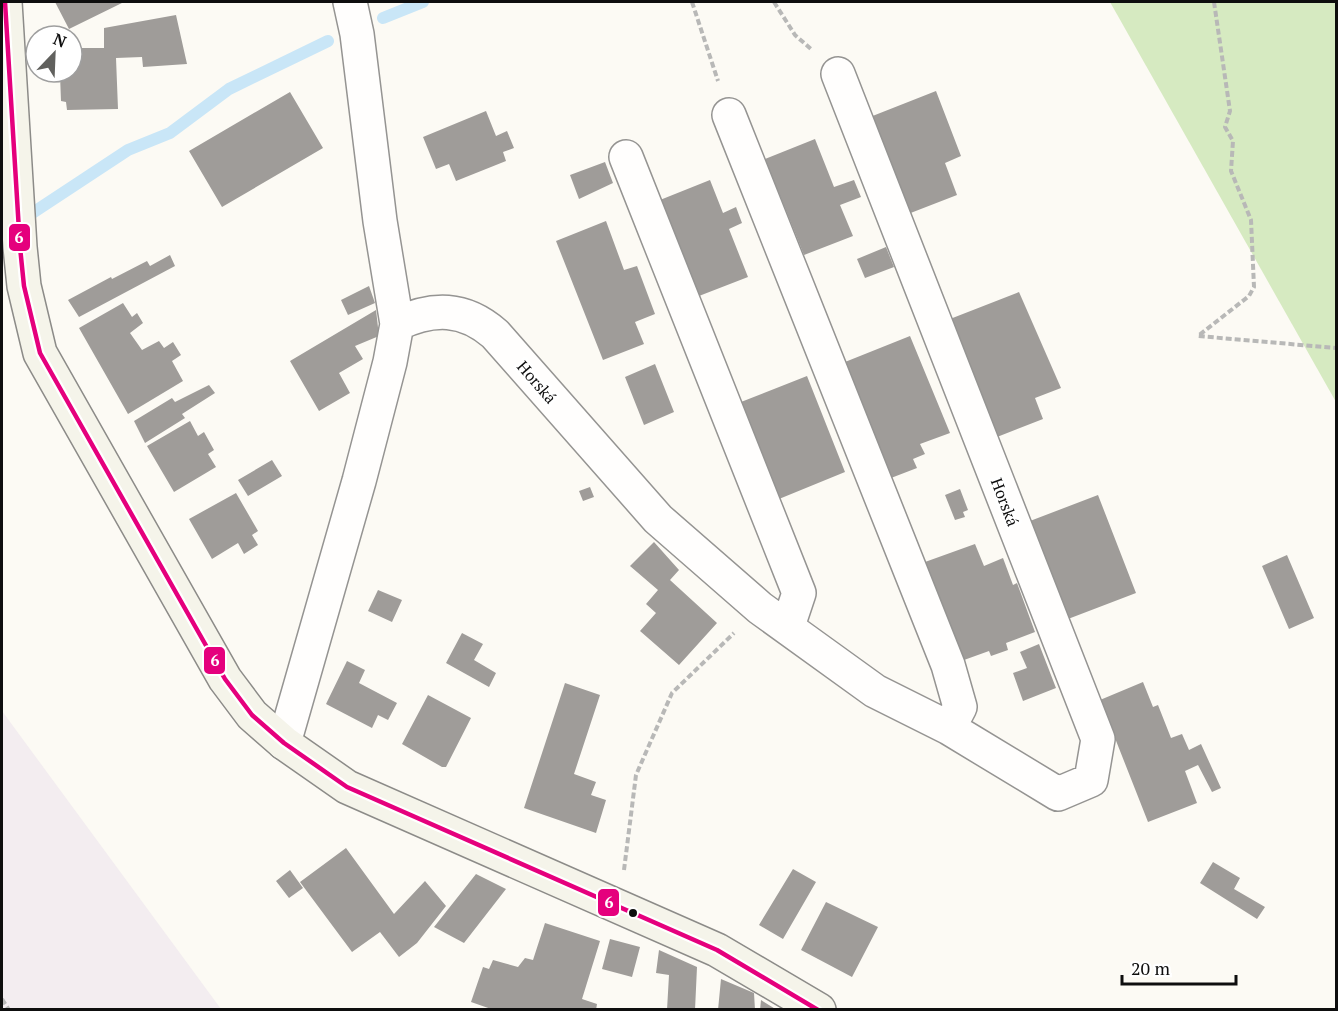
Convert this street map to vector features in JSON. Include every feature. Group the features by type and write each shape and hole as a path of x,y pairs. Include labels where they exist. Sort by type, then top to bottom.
{"street":[{"path":"5,2 13,96 15,195 20,247 24,286 40,353 225,679 252,715 284,743 321,770 376,802 717,950 819,1010"},
{"path":"284,743 359,481 390,362 397,324 375,189 357,34 350,2"},
{"name":"Horská","path":"397,324 414,316 443,310 465,315 482,323 495,334 658,519 760,608 875,691 949,728 1058,794 1091,780 1098,739 838,74"},
{"path":"729,115 948,665 960,707 949,728"},
{"path":"626,157 799,593 788,626"}],"path":[{"path":"692,2 729,115"},
{"path":"774,2 795,35 838,74"},
{"path":"1214,2 1230,111 1226,127 1233,141 1232,171 1251,220 1254,287 1249,296 1198,336 1336,348"},
{"path":"620,906 636,775 672,693 760,608"},
{"path":"2,999 9,1010"}],"shaded area":[{"path":"2,711 221,1009 2,1009"}],"green space":[{"path":"1110,2 1336,2 1336,402"}],"building":[{"path":"55,2 124,2 79,24 66,24"},
{"path":"176,15 187,64 143,67 142,57 116,58 118,109 67,110 66,102 61,101 60,84 84,84 84,48 104,48 104,28"},
{"path":"936,91 961,156 945,163 957,195 908,214 870,117"},
{"path":"290,92 323,148 222,207 189,151"},
{"path":"486,111 496,136 507,131 514,148 503,152 506,161 456,181 449,164 436,169 423,137"},
{"path":"815,139 834,187 854,180 861,197 840,205 853,236 804,255 765,159"},
{"path":"605,162 613,183 579,199 570,175"},
{"path":"710,180 723,213 736,207 742,223 729,229 748,277 699,296 660,200"},
{"path":"606,221 624,270 637,266 655,314 635,322 644,344 603,360 556,241"},
{"path":"886,247 894,267 865,278 857,259"},
{"path":"170,255 175,266 79,317 68,300 147,261 150,266"},
{"path":"369,286 375,303 348,315 341,300"},
{"path":"1019,292 1061,388 1035,398 1043,419 997,437 950,319"},
{"path":"123,303 132,317 137,313 143,323 130,333 142,350 159,341 164,348 173,342 181,355 172,361 183,381 128,414 79,328"},
{"path":"376,310 379,336 355,346 363,359 339,373 350,393 319,411 290,361"},
{"path":"910,336 950,433 920,444 925,454 913,459 917,468 891,478 845,362"},
{"path":"655,364 674,412 644,425 625,377"},
{"path":"807,376 845,472 779,499 741,402"},
{"path":"209,385 215,393 182,414 185,418 145,443 134,421 172,398 175,402"},
{"path":"190,421 198,436 204,432 214,450 208,454 216,467 174,492 147,446"},
{"path":"272,460 282,476 248,496 238,480"},
{"path":"590,487 594,497 583,501 579,491"},
{"path":"960,489 968,510 963,512 965,517 955,520 945,495"},
{"path":"236,493 258,531 252,535 258,545 244,554 238,543 212,559 189,519"},
{"path":"1098,495 1136,593 1068,619 1030,521"},
{"path":"654,542 679,570 670,580 717,623 679,665 640,631 656,613 646,604 658,590 630,566"},
{"path":"975,544 984,566 1003,558 1013,585 1017,583 1035,632 1006,643 1008,650 991,656 989,651 964,660 925,562"},
{"path":"1287,555 1314,618 1289,629 1262,566"},
{"path":"378,590 402,600 392,622 368,611"},
{"path":"462,633 483,644 474,660 496,673 489,687 446,663"},
{"path":"1039,644 1056,688 1023,701 1013,673 1027,668 1020,652"},
{"path":"347,661 365,670 359,683 397,703 388,720 378,715 372,728 326,704"},
{"path":"1143,682 1153,707 1158,705 1171,738 1182,734 1189,750 1201,744 1221,788 1212,792 1198,765 1185,771 1197,803 1148,822 1100,700"},
{"path":"565,683 600,695 574,774 596,782 591,795 606,800 596,833 524,808"},
{"path":"428,695 471,718 446,767 442,767 402,744"},
{"path":"346,848 394,914 425,881 446,906 417,943 399,957 380,932 352,952 300,882"},
{"path":"1213,862 1240,878 1234,889 1265,907 1257,919 1200,883"},
{"path":"793,869 816,882 783,939 759,925"},
{"path":"290,870 303,888 289,898 276,881"},
{"path":"476,874 506,889 464,943 434,927"},
{"path":"826,902 878,927 852,977 801,950"},
{"path":"545,923 600,941 582,999 597,1004 596,1010 494,1010 471,1002 483,967 489,969 493,960 518,967 525,958 533,960"},
{"path":"610,939 640,947 632,977 602,969"},
{"path":"659,950 697,967 695,1010 667,1010 669,975 656,973"},
{"path":"721,979 754,993 755,1010 718,1010"},
{"path":"761,1000 777,1010 760,1010"}],"waterway":[{"path":"383,18 423,2"},
{"path":"2,233 128,150 170,133 229,89 328,41"}],"transit line":[{"name":"6","path":"5,2 20,247 24,286 40,353 225,679 252,715 284,743 347,787 717,950 818,1010"}]}
